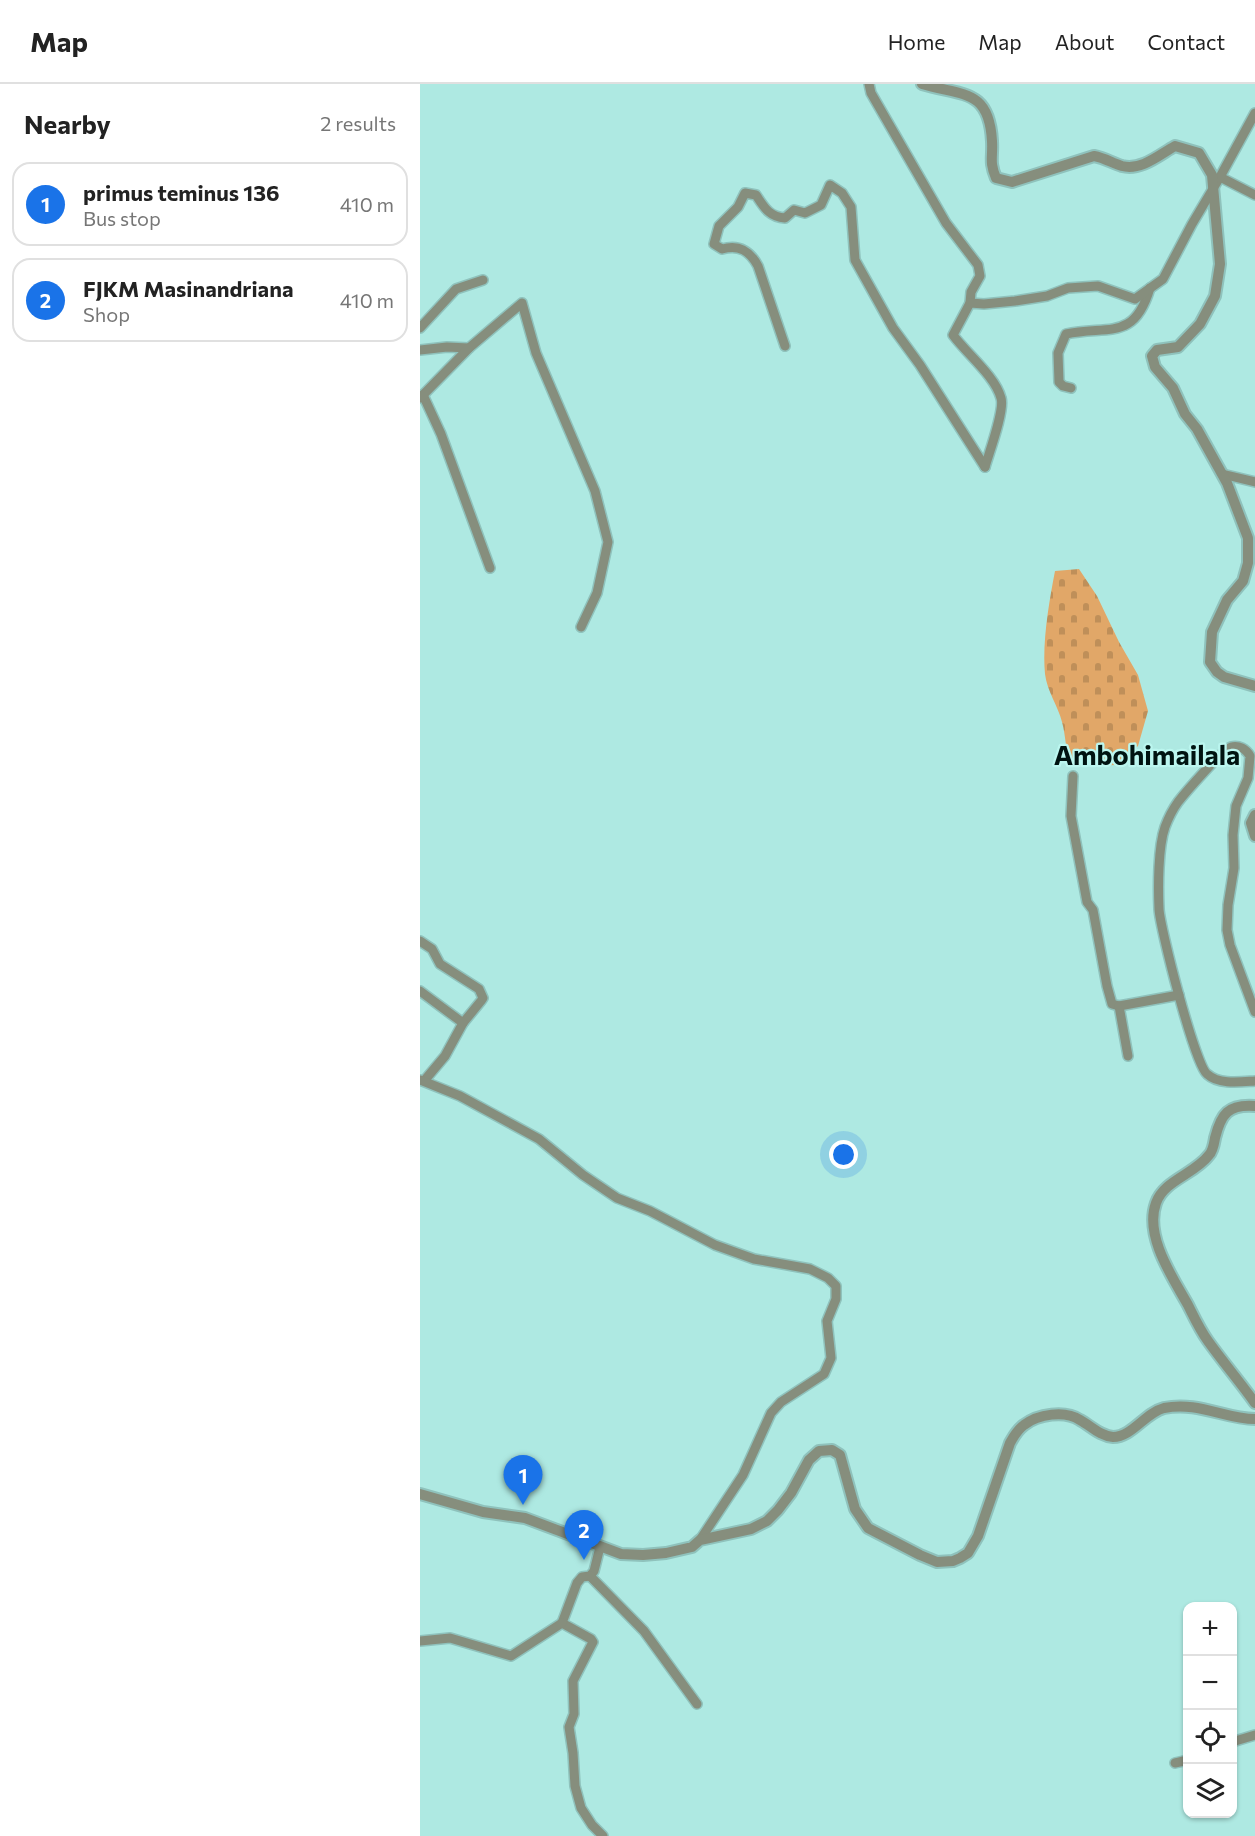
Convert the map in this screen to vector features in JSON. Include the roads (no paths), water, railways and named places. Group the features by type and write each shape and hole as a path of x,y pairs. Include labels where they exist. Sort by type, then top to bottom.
{"street":[{"path":"785,346 758,266 745,250 732,246 722,249 714,244 719,226 738,207 745,193 756,195 767,212 785,218 794,210 806,213 821,205 830,185 842,193 851,207 855,260 893,328 920,364 985,466 1002,410 1002,399 989,377 953,335 970,303 971,292 980,276 978,265 946,224 902,142 871,93 869,84"},
{"path":"922,84 978,100 990,117 993,144 990,163 996,178 1012,182 1095,156 1123,166 1140,166 1175,146 1199,153 1212,175 1220,264 1215,296 1200,324 1178,347 1157,350 1152,356 1155,367 1173,388 1185,414 1197,429 1227,483 1248,538 1248,563 1243,581 1227,600 1212,632 1210,662 1224,677 1255,686"},
{"path":"970,303 1015,301 1047,296 1068,288 1098,286 1135,299 1163,279 1255,113"},
{"path":"1220,177 1255,195"},
{"path":"420,328 456,289 483,280"},
{"path":"1071,388 1059,382 1058,354 1066,334 1108,331 1131,322 1145,304 1150,288"},
{"path":"490,568 441,434 421,396 469,348 522,303 536,354 596,491 608,542 597,593 581,627"},
{"path":"420,350 447,347 469,348"},
{"path":"1222,474 1255,482"},
{"path":"1255,1012 1230,945 1227,930 1228,905 1234,868 1233,835 1236,806 1248,778 1250,756 1246,750 1237,746 1228,748 1213,762 1177,804 1165,828 1160,865 1159,911 1179,995 1197,1058 1205,1074 1219,1081 1255,1081"},
{"path":"1073,776 1071,816 1087,902 1093,910 1112,1004 1119,1006 1179,995"},
{"path":"1255,814 1251,824 1255,836"},
{"path":"420,941 432,948 440,964 479,989 483,998 463,1023 445,1056 422,1081 486,1109 539,1139 583,1175 617,1198 650,1211 716,1245 754,1259 810,1269 828,1278 836,1286 836,1299 828,1321 831,1358 824,1374 781,1402 771,1413 743,1475 700,1540 692,1547 666,1553 621,1554 525,1518 483,1512 420,1494"},
{"path":"420,991 463,1023"},
{"path":"1119,1006 1128,1056"},
{"path":"1255,1106 1232,1107 1226,1113 1219,1124 1211,1154 1162,1191 1155,1204 1154,1217 1155,1237 1161,1256 1173,1279 1206,1339 1255,1403"},
{"path":"700,1540 751,1529 767,1521 791,1493 809,1460 819,1451 826,1449 840,1455 855,1509 868,1528 930,1560 953,1561 968,1553 978,1536 1010,1443 1017,1431 1032,1420 1046,1416 1068,1415 1079,1418 1096,1431 1111,1437 1125,1434 1152,1413 1166,1408 1193,1407 1255,1419"},
{"path":"420,1641 450,1638 511,1656 562,1623 577,1583 582,1577 590,1576 594,1571 600,1547"},
{"path":"590,1576 644,1630 697,1704"},
{"path":"562,1623 593,1642 573,1681 574,1714 569,1727 574,1786 581,1808 592,1825 603,1836"},
{"path":"1237,1741 1255,1735"},
{"path":"1175,1763 1183,1761"}],"place":[{"name":"primus teminus 136","path":"523,1505"},
{"name":"FJKM Masinandriana","path":"584,1560"}],"district":[{"name":"Ambohimailala","path":"1147,756"}]}
